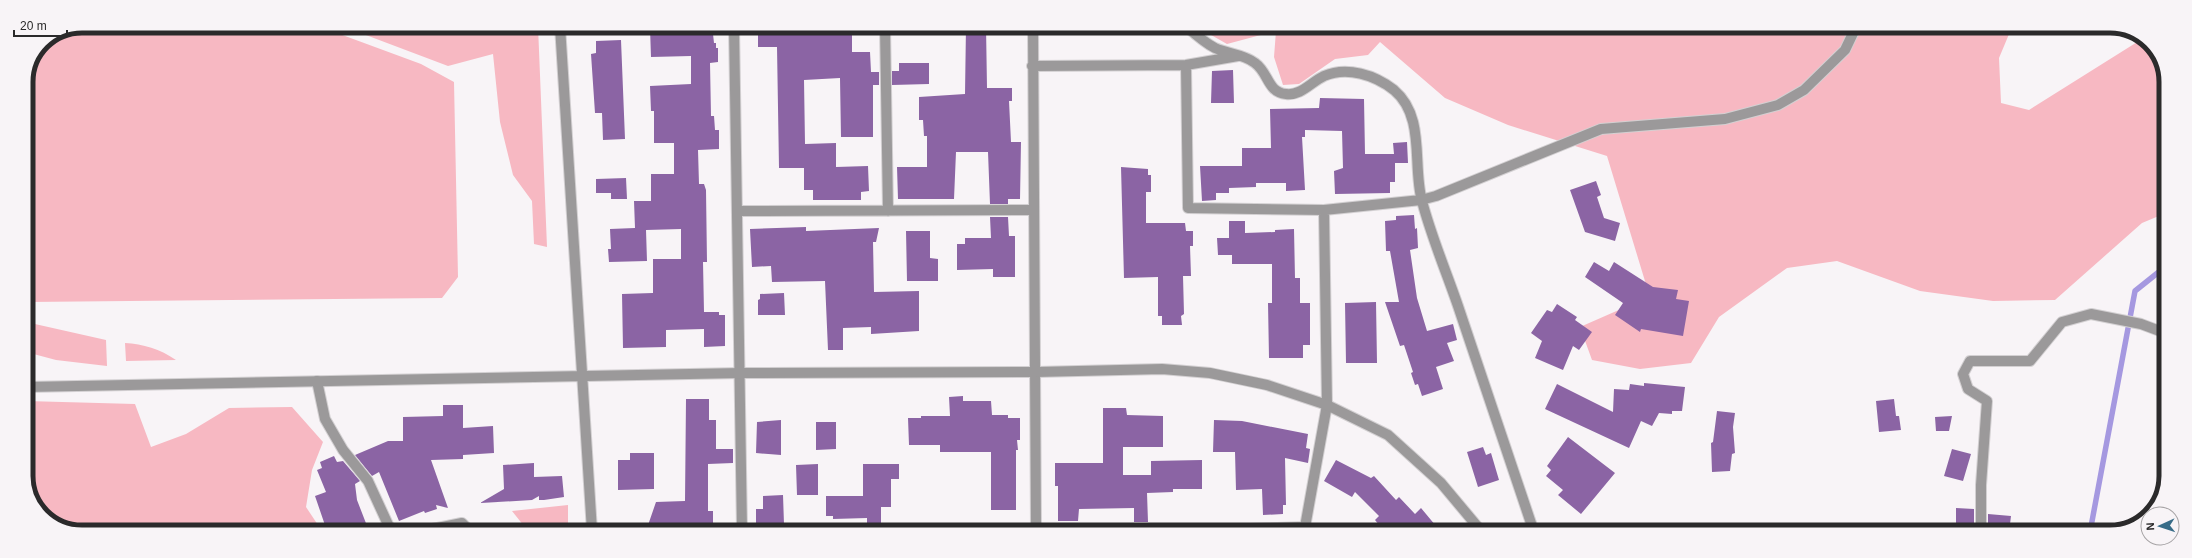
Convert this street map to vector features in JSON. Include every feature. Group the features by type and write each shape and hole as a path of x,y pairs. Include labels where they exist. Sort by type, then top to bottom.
{"street":[{"path":"560,33 592,525"},
{"path":"734,33 741,373 742,525"},
{"path":"885,33 888,211"},
{"path":"1033,33 1036,525"},
{"path":"1194,33 1215,48 1241,56 1256,64 1269,85 1278,93 1289,94 1300,92 1324,76 1338,72 1372,76 1394,91 1409,110 1414,130 1421,200 1532,525"},
{"path":"1186,64 1188,208 1324,210 1421,200 1436,196 1601,129 1725,119 1778,105 1804,90 1845,50 1853,33"},
{"path":"1032,66 1186,64 1241,56"},
{"path":"738,211 1034,210"},
{"path":"1307,525 1327,405 1324,210"},
{"path":"1981,525 1981,485 1987,401 1968,389 1963,374 1970,361 2030,361 2062,322 2091,314 2141,324 2159,331"},
{"path":"33,387 741,373 1036,372 1162,369 1210,373 1267,385 1327,405 1388,436 1441,483 1476,525"},
{"path":"317,381 325,419 343,450 368,481 388,525"},
{"path":"452,525 462,523 464,525"}],"shaded area":[{"path":"82,33 337,33 421,64 454,82 458,277 442,298 33,302 33,82 34,73 41,55 47,47 55,41 73,34"},
{"path":"361,33 538,33 547,247 534,244 532,201 513,175 500,122 493,54 448,66"},
{"path":"1208,33 1268,33 1227,44"},
{"path":"1276,33 2009,33 1999,58 2001,103 2029,110 2138,42 2151,55 2157,69 2159,79 2159,216 2142,223 2055,300 1993,301 1920,291 1837,261 1787,268 1719,317 1691,363 1640,369 1592,360 1580,327 1621,309 1648,291 1607,156 1508,125 1445,98 1380,42 1368,55 1335,59 1299,84 1283,85 1274,57"},
{"path":"33,324 106,340 107,366 56,360 33,354"},
{"path":"125,343 151,348 176,360 126,361"},
{"path":"33,401 135,404 151,447 186,434 229,408 292,407 323,442 312,470 306,507 318,525 82,525 63,521 52,515 45,508 37,495 34,485"},
{"path":"568,505 568,525 523,525 512,511"}],"building":[{"path":"650,33 672,33 672,35 713,34 714,43 716,43 716,48 718,48 718,62 710,63 711,116 714,116 715,130 719,130 719,149 698,150 699,184 704,184 706,190 707,262 703,262 704,312 719,312 719,315 725,315 725,346 704,347 704,329 666,330 666,347 623,348 622,294 653,293 653,259 681,259 681,229 646,230 647,261 609,262 608,249 611,249 610,229 635,228 634,201 651,201 651,174 674,174 674,143 654,143 654,111 651,111 650,86 691,84 691,56 651,57"},
{"path":"758,33 852,33 852,52 870,52 871,72 879,72 879,85 873,85 873,137 841,137 840,78 804,80 805,144 836,143 836,167 868,166 869,191 861,192 861,200 813,200 813,190 804,190 804,168 779,168 777,47 758,47"},
{"path":"966,33 986,33 987,88 1012,88 1012,101 1009,101 1011,142 1021,142 1020,199 1008,199 1008,204 990,204 988,152 956,152 954,199 898,199 897,167 927,167 927,136 924,136 923,120 919,120 919,97 965,94"},
{"path":"621,40 625,139 603,140 602,113 595,113 591,54 596,53 596,41"},
{"path":"899,63 929,63 929,84 892,85 892,71 899,71"},
{"path":"1233,70 1234,103 1211,103 1212,71"},
{"path":"1320,98 1364,99 1365,154 1394,154 1393,143 1407,142 1408,163 1395,163 1395,182 1390,182 1390,193 1335,194 1334,171 1343,168 1342,131 1305,130 1305,137 1302,137 1305,190 1286,191 1286,183 1256,183 1256,187 1229,188 1229,193 1216,193 1216,200 1202,201 1200,166 1242,166 1242,148 1271,148 1270,109 1319,108"},
{"path":"1121,167 1148,169 1148,175 1151,175 1151,192 1146,192 1146,223 1185,223 1186,231 1193,231 1193,246 1190,246 1191,276 1183,276 1184,314 1181,316 1182,325 1162,325 1162,316 1158,316 1158,277 1124,278"},
{"path":"626,178 627,199 611,199 611,193 596,193 596,179"},
{"path":"1596,181 1601,195 1597,197 1604,218 1620,223 1615,241 1585,232 1570,190"},
{"path":"1414,215 1415,229 1417,228 1418,248 1410,250 1417,298 1427,331 1453,324 1457,340 1447,343 1454,361 1436,367 1443,389 1422,396 1418,384 1415,385 1411,373 1413,372 1404,345 1400,346 1385,302 1399,302 1390,251 1386,251 1385,221 1396,220 1396,216"},
{"path":"990,217 1008,217 1009,236 1015,236 1015,277 993,277 993,269 957,270 957,244 965,244 965,238 991,238"},
{"path":"1229,221 1245,221 1245,233 1275,232 1275,230 1294,229 1295,278 1300,278 1300,303 1310,303 1310,345 1303,345 1303,358 1269,358 1268,303 1272,303 1272,264 1232,264 1232,255 1218,255 1217,238 1229,238"},
{"path":"806,227 806,231 879,228 876,242 873,242 874,292 919,291 919,331 871,334 871,327 843,328 843,350 828,350 825,281 772,282 771,266 752,267 750,229"},
{"path":"906,231 930,231 930,258 938,259 938,281 907,281"},
{"path":"1594,262 1609,271 1614,262 1653,287 1678,290 1676,299 1689,301 1683,336 1641,329 1640,332 1615,315 1623,303 1585,277"},
{"path":"784,293 785,315 758,315 758,300 760,299 760,294"},
{"path":"1376,302 1377,363 1346,363 1345,303"},
{"path":"1557,304 1577,317 1575,320 1592,332 1579,350 1573,346 1563,370 1535,358 1542,341 1531,333 1547,310 1552,312"},
{"path":"1644,383 1685,387 1682,411 1672,411 1672,414 1659,413 1652,426 1641,421 1629,448 1545,409 1557,384 1613,412 1614,389 1629,390 1630,384 1644,386"},
{"path":"963,396 963,401 991,401 992,415 1008,415 1008,418 1020,418 1020,440 1017,440 1018,450 1016,450 1016,510 991,510 991,452 940,452 940,445 909,445 908,418 921,418 921,416 950,416 949,397"},
{"path":"686,399 709,399 709,420 716,420 716,449 733,449 733,463 708,464 708,511 713,511 713,525 648,525 656,502 685,501"},
{"path":"1894,399 1896,416 1899,416 1901,430 1879,432 1876,401"},
{"path":"443,405 463,405 463,428 493,426 494,453 463,455 463,459 431,460 448,508 436,505 437,509 425,513 424,511 399,521 379,472 372,476 355,455 388,441 403,441 403,417 443,416"},
{"path":"1103,408 1126,408 1127,415 1163,416 1163,447 1123,447 1123,475 1151,475 1151,461 1202,460 1202,489 1173,489 1173,492 1147,493 1148,522 1134,522 1134,508 1079,509 1078,521 1058,521 1058,486 1055,486 1055,463 1103,463"},
{"path":"1717,411 1735,413 1733,427 1735,453 1732,454 1730,471 1712,472 1711,443 1713,442"},
{"path":"1952,416 1949,431 1936,431 1935,417"},
{"path":"781,420 781,455 756,453 757,422"},
{"path":"1214,420 1242,421 1308,434 1306,448 1310,449 1308,463 1285,458 1286,505 1283,505 1283,514 1263,515 1262,489 1236,490 1235,452 1213,452"},
{"path":"816,422 836,422 836,449 816,450"},
{"path":"1568,437 1615,473 1581,514 1558,495 1563,490 1546,476 1551,470 1547,466"},
{"path":"1483,447 1486,455 1491,453 1499,480 1478,487 1467,452"},
{"path":"1952,449 1971,454 1963,481 1944,476"},
{"path":"630,453 654,453 654,489 618,490 618,460 630,460"},
{"path":"334,456 337,462 343,461 360,481 355,484 357,500 367,525 325,525 315,496 326,492 317,470 322,468 320,462"},
{"path":"1336,460 1371,478 1374,476 1396,500 1399,497 1415,514 1421,508 1435,525 1379,525 1375,520 1379,516 1355,492 1352,497 1324,481"},
{"path":"534,463 534,477 562,476 564,497 539,500 539,496 532,500 480,503 504,489 503,465"},
{"path":"818,464 818,495 797,495 796,465"},
{"path":"863,464 899,464 899,479 891,479 891,507 881,507 881,523 867,523 867,518 833,519 833,516 826,516 826,496 863,496"},
{"path":"783,495 784,524 756,525 756,509 763,509 763,496"},
{"path":"1956,508 1974,509 1974,525 1956,525"},
{"path":"1988,514 2011,516 2010,525 1988,525"}],"waterway":[{"path":"2091,525 2135,291 2159,272"}]}
